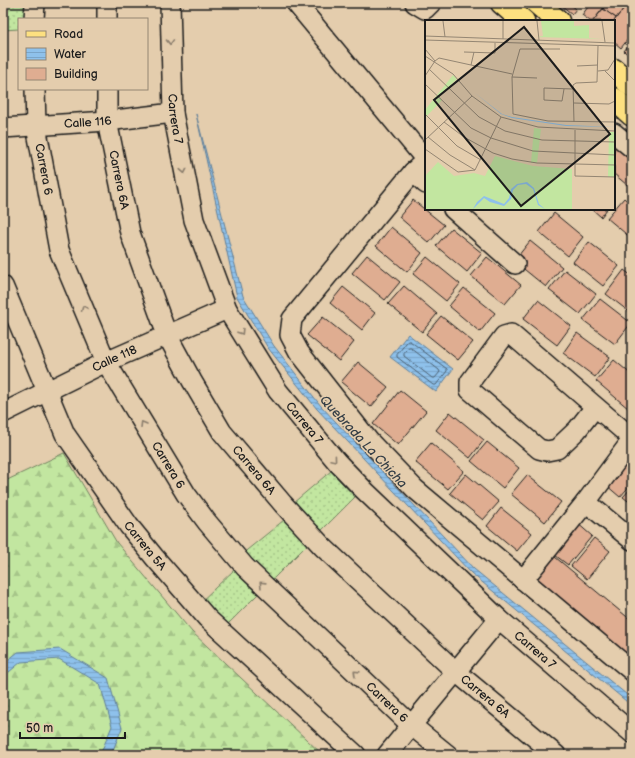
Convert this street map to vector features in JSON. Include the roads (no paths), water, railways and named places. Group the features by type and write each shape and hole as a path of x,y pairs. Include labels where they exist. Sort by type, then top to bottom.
{"main road":[{"path":"502,3 522,20"},
{"path":"537,3 557,20"},
{"path":"615,71 632,86"},
{"path":"615,101 632,115"}],"street":[{"path":"34,18 35,3"},
{"path":"107,3 107,18"},
{"name":"Carrera 7","path":"170,3 173,113 194,220 227,310 278,391 337,462 364,490 499,619 632,733"},
{"path":"296,3 423,169 292,319 290,335 299,352 369,441 415,489 632,671"},
{"path":"415,3 424,9 431,3"},
{"name":"Carrera 6","path":"35,90 36,126 59,250 106,362 186,494 226,546 260,581 411,725 448,755"},
{"name":"Carrera 6A","path":"107,90 107,121 130,233 167,335 222,432 283,504 323,547 455,671 556,755"},
{"name":"Calle 116","path":"3,128 107,121 173,113"},
{"path":"615,134 632,148"},
{"path":"454,210 515,264"},
{"name":"Carrera 5A","path":"3,286 65,434 130,526 155,558 207,618 356,755"},
{"name":"Calle 118","path":"3,413 106,362 227,310"},
{"path":"523,580 586,502 632,439 511,334 504,336 470,382 470,390 540,449 548,451 557,449 577,430 595,407"},
{"path":"586,502 632,540"},
{"path":"387,755 499,619"}],"water":[{"path":"196,114 243,296 274,346 321,406 474,569 632,699 632,706 471,573 317,409 268,348 237,297"},
{"path":"408,334 453,369 436,392 390,357"},
{"path":"60,649 108,678 122,728 111,755 100,755 112,726 100,684 59,659 21,662 3,677 3,664 18,652"}],"water label":[{"name":"Quebrada La Chicha","path":"364,441"}]}
